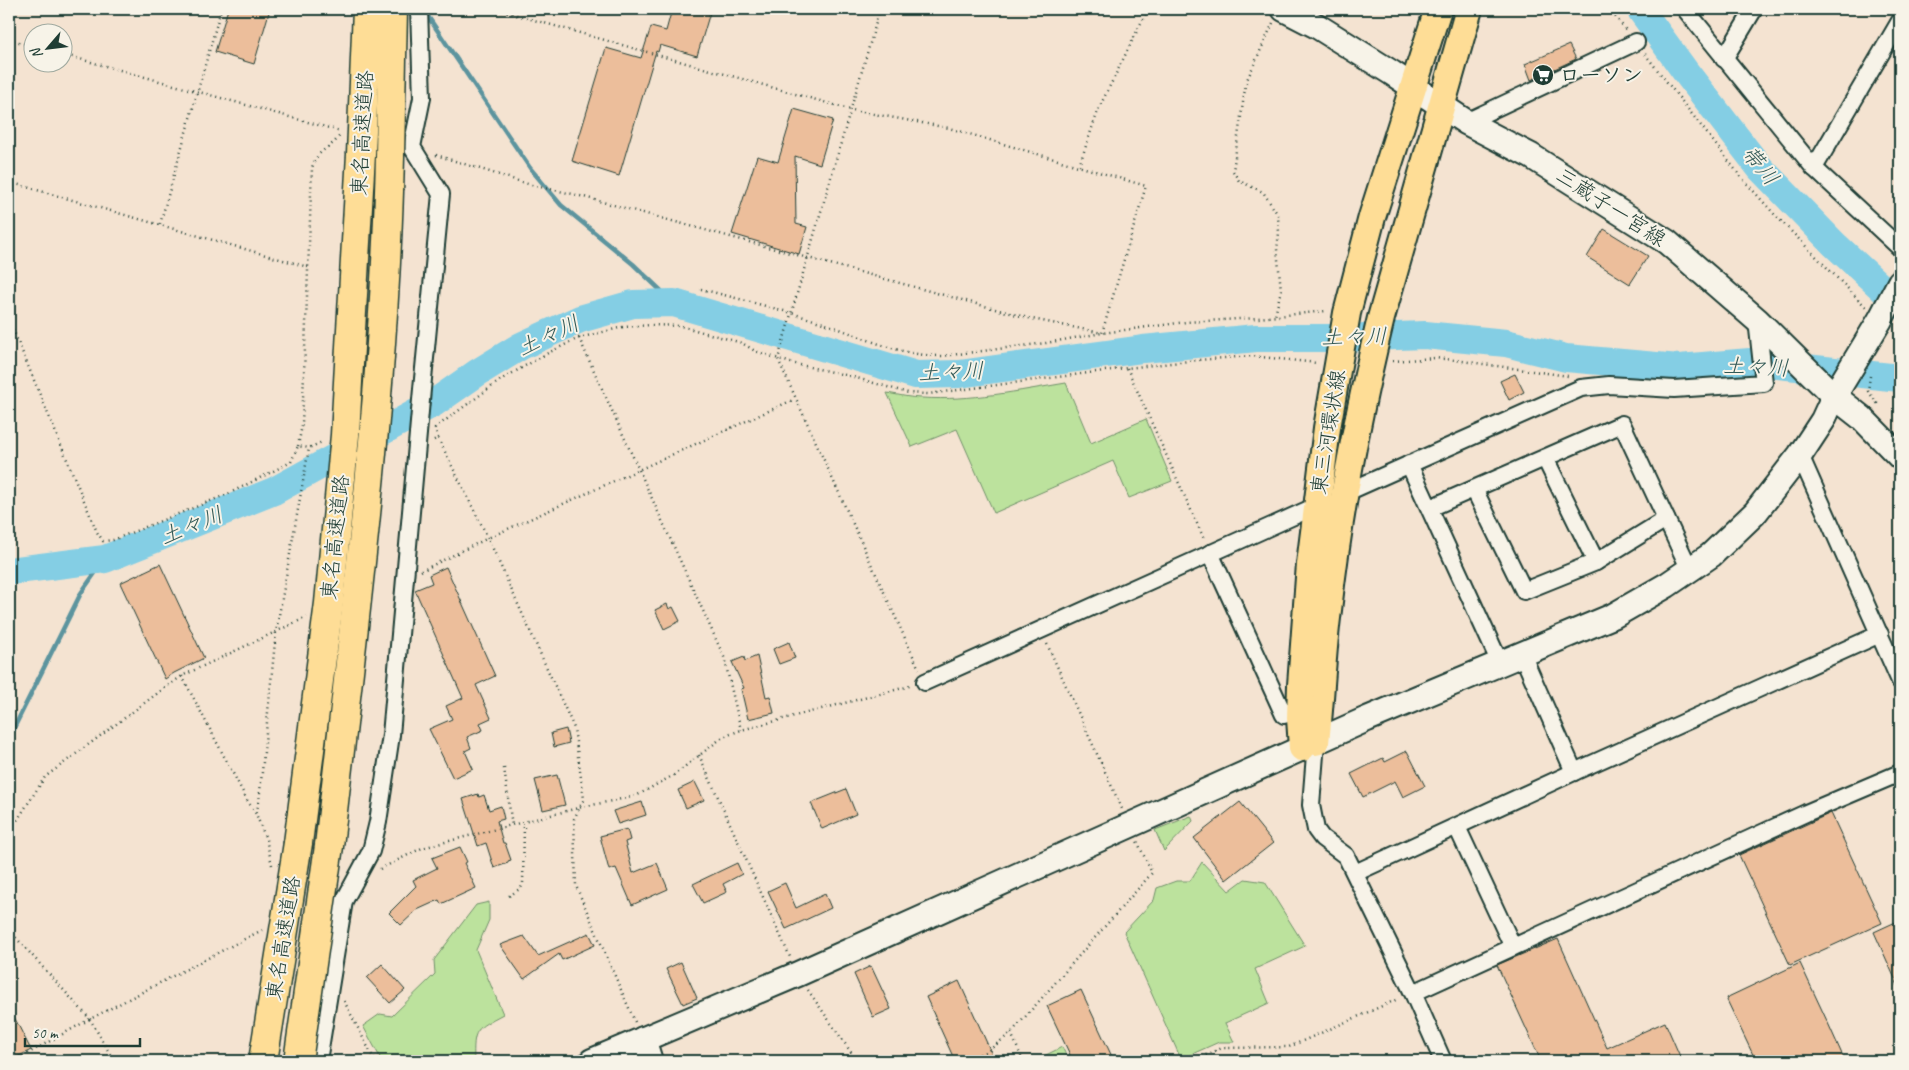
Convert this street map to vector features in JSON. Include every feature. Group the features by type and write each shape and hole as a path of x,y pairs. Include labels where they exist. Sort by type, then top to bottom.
{"highway":[{"name":"東名高速道路","path":"264,1061 298,843 329,602 342,469 336,438 361,154 366,9"},
{"name":"東名高速道路","path":"298,1061 328,846 372,454 388,221 401,151 393,9"}],"main road":[{"name":"東三河環状線","path":"1309,745 1300,718 1300,685 1316,506 1327,428 1348,310 1372,218 1438,9"},
{"name":"東三河環状線","path":"1309,745 1345,493 1372,356 1381,318 1469,9"}],"street":[{"path":"318,1061 344,901 371,851 378,822 391,735 441,194 401,151 422,98 419,9"},
{"path":"1685,9 1814,168 1900,248"},
{"path":"1724,59 1754,9"},
{"name":"三蔵子一宮線","path":"1280,13 1317,26 1414,87 1441,107 1531,156 1667,242 1757,320 1862,418 1900,457"},
{"path":"1814,168 1900,20"},
{"path":"1466,122 1636,42"},
{"path":"592,1061 798,974 1309,745 1612,616 1667,585 1711,554 1755,513 1800,455 1823,420 1832,392 1864,362 1880,320 1900,282"},
{"path":"1345,493 1581,388 1609,385 1674,389 1764,383 1757,320"},
{"path":"1430,508 1622,424 1690,570"},
{"path":"1800,455 1900,681"},
{"path":"1546,458 1596,562"},
{"path":"1409,464 1500,663"},
{"path":"1474,489 1524,591 1596,562 1666,519"},
{"path":"925,682 1316,506"},
{"path":"1210,553 1284,715"},
{"path":"1355,873 1880,634"},
{"path":"1522,654 1574,772"},
{"path":"1309,745 1312,787 1311,805 1316,830 1322,838 1346,856 1413,993 1443,1061"},
{"path":"1413,993 1806,813 1900,773"},
{"path":"1456,827 1513,947"},
{"path":"643,1039 650,1061"}],"path":[{"path":"160,224 220,9"},
{"path":"496,9 852,110 949,128 1146,186 1102,333"},
{"path":"353,882 422,848 582,807 636,796 674,775 723,737 741,730 925,682 778,359 880,9"},
{"path":"1079,166 1099,108 1148,9"},
{"path":"1609,9 1741,176 1775,215 1880,320"},
{"path":"1275,316 1281,290 1277,249 1279,233 1278,215 1263,192 1239,181 1233,171 1246,82 1280,13"},
{"path":"9,39 22,43"},
{"path":"9,320 97,532 103,541 113,540 228,494 291,462 298,446 302,425 312,168 314,158 324,148 337,140 341,132 72,57"},
{"path":"401,151 573,194 1032,319 1102,333"},
{"path":"9,182 308,267"},
{"path":"701,289 825,324 892,350 929,356 1046,344 1102,333 1186,322 1348,310"},
{"path":"643,1039 576,886 574,820 582,807 584,799 574,728 488,538 438,438 436,428 502,379 579,338 623,327 651,325 682,326 742,343 755,351 791,363 850,376 908,393 928,394 1127,368 1252,356 1340,359"},
{"path":"579,338 724,657 741,730"},
{"path":"1372,356 1448,359 1571,376"},
{"path":"1862,418 1877,403 1868,391 1864,362"},
{"path":"1127,368 1210,553"},
{"path":"406,578 488,538 795,399"},
{"path":"298,446 309,448 336,438"},
{"path":"417,441 438,438"},
{"path":"256,814 259,802 276,632 309,448"},
{"path":"9,833 45,777 182,676 310,615"},
{"path":"966,1061 989,1050 1011,1033 1152,873 1040,630"},
{"path":"182,676 256,814 270,850 272,870"},
{"path":"699,755 798,974 857,1061"},
{"path":"504,768 512,826"},
{"path":"509,896 518,891 524,884 524,822"},
{"path":"9,930 90,1019 114,1061"},
{"path":"14,1061 90,1019 263,930"},
{"path":"330,982 338,991 375,1061"},
{"path":"1192,1061 1222,1048 1288,1048 1413,993"},
{"path":"1011,1033 1023,1061"},
{"path":"1892,1061 1900,1058"}],"green space":[{"path":"1066,383 1091,443 1146,419 1172,481 1129,498 1113,461 994,513 957,429 912,447 887,393 918,398 958,398 994,395"},
{"path":"1191,816 1193,821 1164,851 1155,830"},
{"path":"1202,862 1229,891 1245,879 1265,882 1305,946 1255,969 1269,1003 1225,1023 1234,1042 1219,1042 1181,1059 1124,932 1154,900 1157,888 1176,881 1190,881"},
{"path":"489,902 489,920 476,950 503,1014 481,1027 478,1031 474,1042 474,1061 382,1061 363,1026 380,1014 392,1016 435,974 434,960 476,905"},
{"path":"1062,1047 1069,1061 1034,1061"}],"building":[{"path":"228,9 270,9 254,64 215,52"},
{"path":"672,9 711,9 697,56 660,45 658,52 656,51 619,176 572,161 606,48 641,58 651,27 666,31"},
{"name":"ローソン","path":"1569,45 1576,59 1531,80 1525,64"},
{"path":"794,109 833,120 820,164 795,156 796,224 807,227 799,254 732,234 757,156 778,162"},
{"path":"1604,229 1648,256 1630,284 1587,257"},
{"path":"1515,374 1524,392 1509,400 1500,381"},
{"path":"160,564 204,658 165,679 120,583"},
{"path":"446,567 495,676 476,685 491,718 480,723 483,730 467,737 471,748 465,751 473,769 453,778 429,729 452,719 446,706 463,698 415,590 432,583 429,575"},
{"path":"667,604 669,609 673,607 680,621 664,629 655,610"},
{"path":"789,642 795,658 779,664 773,649"},
{"path":"757,656 766,697 770,696 774,713 748,719 741,689 744,688 732,662 744,657 745,661"},
{"path":"566,729 569,743 554,747 551,733"},
{"path":"1407,751 1425,786 1403,797 1395,781 1363,797 1351,774 1383,758 1385,762"},
{"path":"557,775 565,805 543,810 535,780"},
{"path":"695,782 704,800 686,808 678,790"},
{"path":"846,789 856,814 822,829 811,803"},
{"path":"478,794 479,797 484,795 489,810 501,806 504,819 497,821 503,843 505,843 511,860 494,868 486,843 478,846 463,799"},
{"path":"642,802 646,815 618,824 613,811"},
{"path":"1240,802 1273,843 1226,880 1194,838"},
{"path":"1831,813 1882,923 1790,965 1739,855"},
{"path":"627,829 630,840 625,842 633,873 657,863 668,889 632,905 616,868 609,870 600,836"},
{"path":"460,847 467,862 464,863 476,888 441,904 439,900 417,910 401,925 389,913 416,886 413,880 437,868 432,858"},
{"path":"737,863 742,874 723,884 727,892 703,903 693,884"},
{"path":"785,883 796,908 825,894 831,908 786,929 768,891"},
{"path":"1900,920 1900,990 1874,932"},
{"path":"589,933 595,945 562,960 559,954 524,979 500,945 524,936 538,956"},
{"path":"1558,939 1607,1048 1665,1022 1682,1061 1541,1061 1497,965"},
{"path":"681,962 697,998 683,1004 666,969"},
{"path":"1800,963 1845,1061 1756,1061 1726,998"},
{"path":"382,964 405,990 390,1003 367,978"},
{"path":"871,966 891,1009 873,1017 854,974"},
{"path":"959,981 995,1061 955,1061 926,997"},
{"path":"1081,990 1114,1061 1073,1061 1047,1006"},
{"path":"9,1007 31,1050 9,1061"}],"waterway":[{"name":"帯川","path":"1640,9 1760,168 1834,244 1900,305"},
{"path":"425,12 530,168 561,205 633,264 674,303"},
{"name":"土々川","path":"9,571 105,559 274,491 434,403 477,373 521,346 580,319 633,304 674,303 916,375 959,374 1143,349 1256,338 1341,338 1425,335 1506,343 1566,358 1679,368 1750,362 1900,378"},
{"path":"9,738 81,593 105,559"}],"place":[{"name":"ローソン","path":"1543,75"}]}
